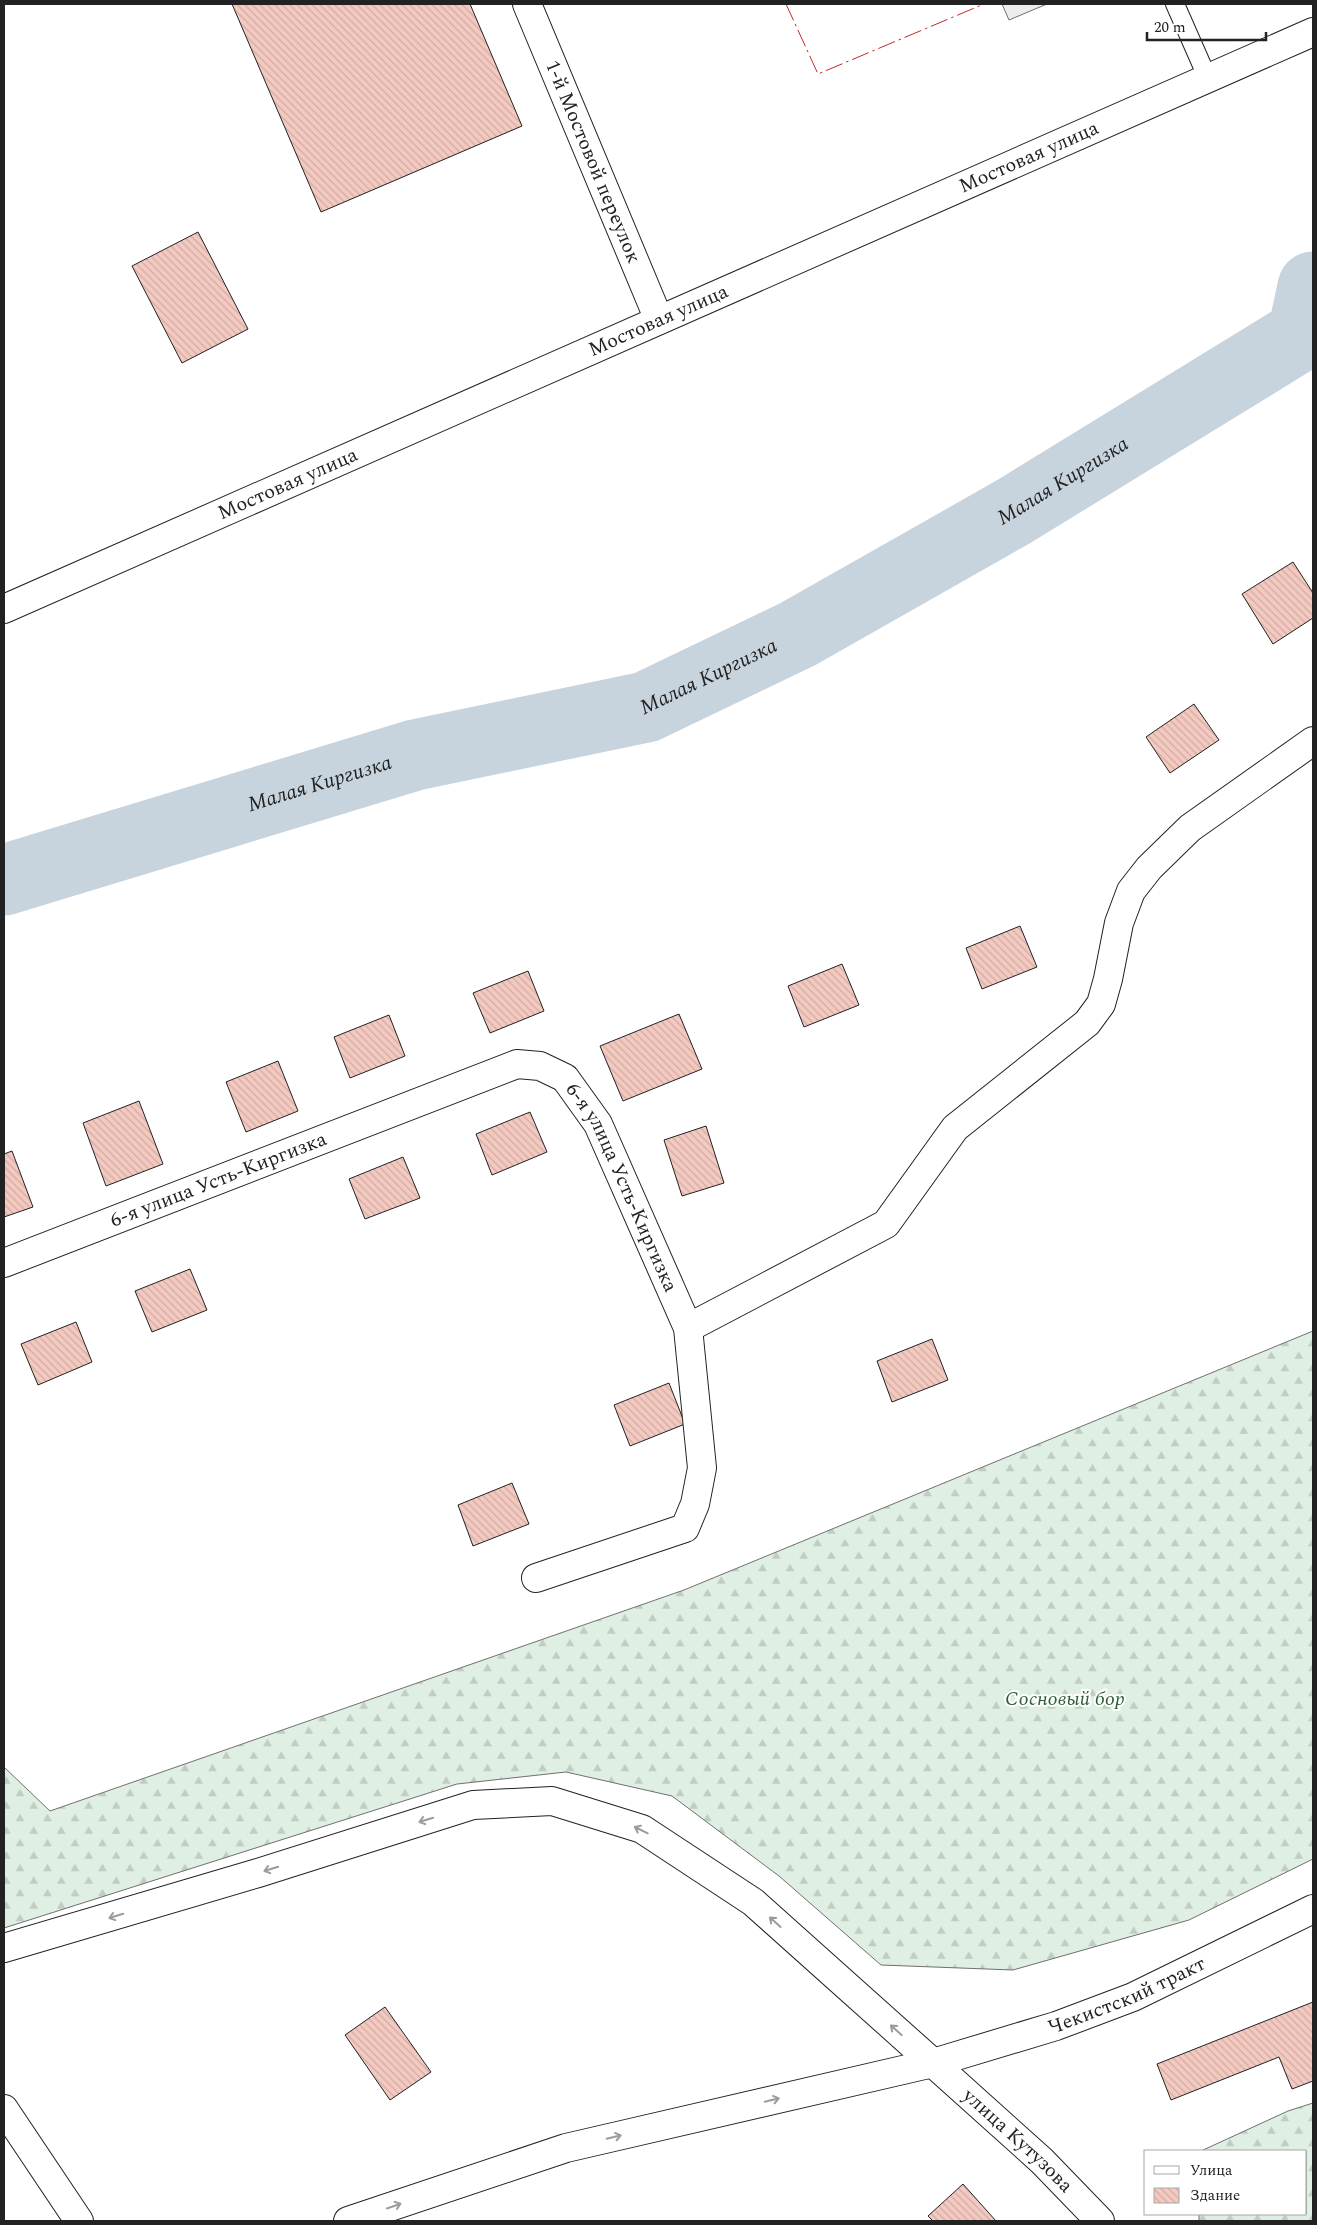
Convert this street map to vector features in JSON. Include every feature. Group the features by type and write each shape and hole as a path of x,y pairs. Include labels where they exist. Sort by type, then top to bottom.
{"street":[{"name":"1-й Мостовой переулок","path":"527,4 659,320"},
{"name":"Мостовая улица","path":"4,610 1313,32"},
{"path":"688,1328 886,1224 955,1128 1087,1023 1101,1004 1119,923 1131,891 1150,868 1190,828 1313,741"},
{"name":"6-я улица Усть-Киргизка","path":"4,1263 517,1064 540,1066 565,1078 598,1124 688,1328 702,1468 695,1504 685,1528 536,1578"},
{"name":"улица Кутузова","path":"4,1948 248,1876 473,1805 552,1801 642,1829 753,1902 1042,2161 1100,2221"},
{"name":"Чекистский тракт","path":"348,2221 566,2148 932,2063 1056,2026 1133,1997 1313,1909"},
{"path":"4,2109 79,2221"}],"lane":[{"path":"1175,4 1208,79"}],"green space":[{"name":"Сосновый бор","path":"1313,1331 1313,1859 1189,1920 1013,1970 881,1965 779,1876 672,1796 566,1772 457,1784 4,1928 4,1767 50,1811 684,1590"},
{"path":"1313,2103 1313,2221 1199,2221 1199,2215 1307,2215 1307,2150 1203,2150 1288,2111"}],"shaded area":[{"path":"1002,4 1047,4 1009,20"}],"building":[{"path":"232,4 470,4 522,126 321,212"},
{"path":"198,232 248,329 182,363 132,266"},
{"path":"1293,562 1313,593 1313,618 1273,644 1242,594"},
{"path":"1194,704 1219,740 1170,773 1146,737"},
{"path":"1020,926 1037,967 982,989 966,948"},
{"path":"842,964 859,1005 804,1027 788,986"},
{"path":"528,971 544,1011 490,1033 473,993"},
{"path":"679,1014 702,1069 623,1101 600,1046"},
{"path":"389,1015 405,1056 350,1078 334,1037"},
{"path":"278,1061 298,1111 246,1132 226,1082"},
{"path":"139,1101 163,1164 106,1186 83,1123"},
{"path":"530,1112 547,1152 492,1175 476,1134"},
{"path":"706,1126 724,1183 682,1196 664,1140"},
{"path":"12,1151 33,1207 4,1217 4,1154"},
{"path":"403,1157 420,1198 365,1219 349,1179"},
{"path":"190,1269 207,1310 152,1332 135,1291"},
{"path":"76,1322 92,1362 38,1385 21,1344"},
{"path":"932,1339 948,1380 892,1402 877,1361"},
{"path":"669,1383 685,1424 630,1446 614,1405"},
{"path":"512,1483 529,1524 473,1546 458,1505"},
{"path":"1313,2002 1313,2081 1292,2089 1279,2057 1171,2100 1157,2064"},
{"path":"385,2007 431,2072 390,2100 345,2035"},
{"path":"963,2184 996,2221 933,2221 928,2216"}],"waterway":[{"name":"Малая Киргизка","path":"4,880 415,755 646,707 798,634 1013,512 1303,334 1313,287"}],"power":[{"path":"786,4 818,74 984,4"}]}
